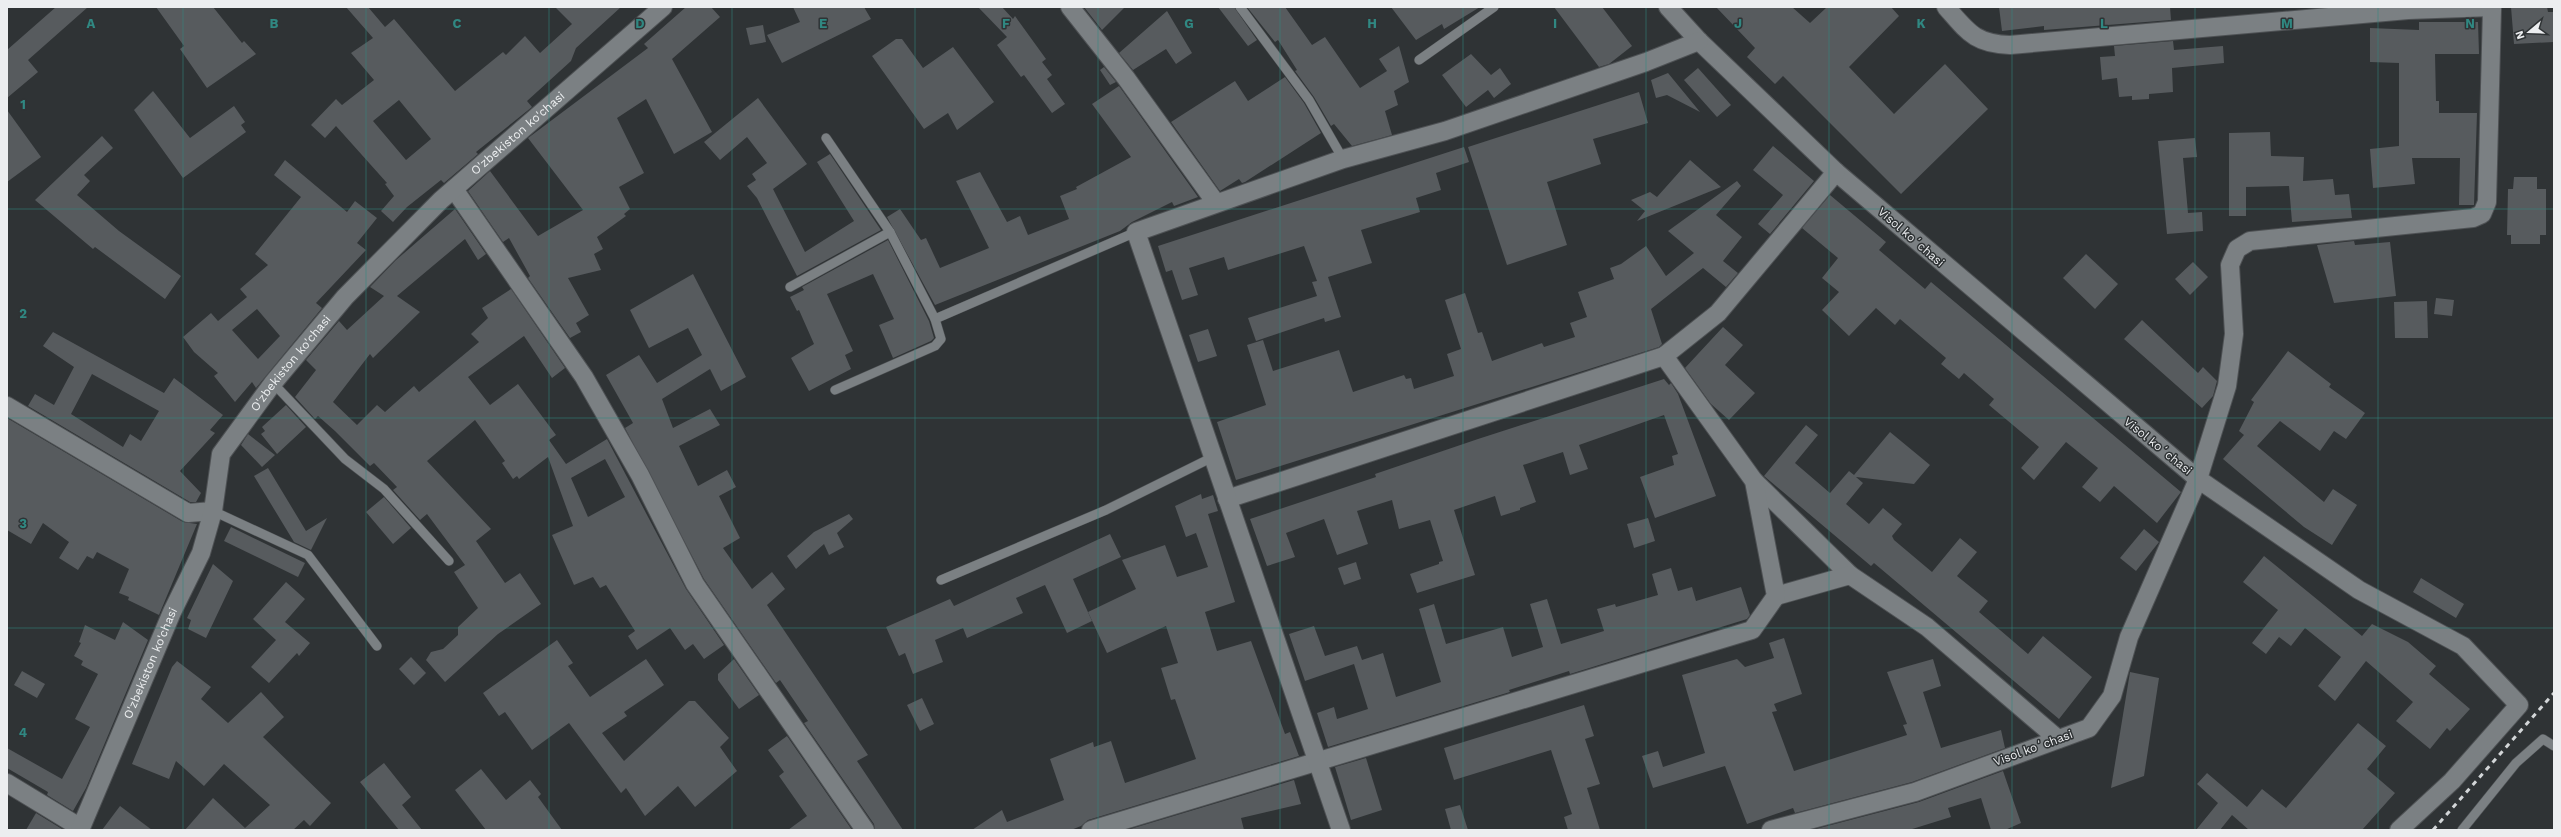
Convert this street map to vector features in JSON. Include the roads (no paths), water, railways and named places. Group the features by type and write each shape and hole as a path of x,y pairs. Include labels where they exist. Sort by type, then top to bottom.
{"street":[{"name":"O'zbekiston ko'chasi","path":"81,829 172,612 201,553 213,511 221,454 273,382 345,297 454,189 664,7"},
{"path":"1070,7 1126,78 1216,203"},
{"name":"Visol koʻchasi","path":"1668,7 1699,41 1836,172 2198,479 2129,637 2112,696 2089,728 1915,792 1771,830"},
{"path":"1946,7 1970,34 1981,42 2010,46 2408,10 2492,8 2487,202 2482,214 2473,218 2250,240 2237,249 2230,264 2234,334 2227,386 2198,479 2359,590 2463,646 2519,705 2452,781 2398,830"},
{"path":"1341,830 1319,762 1136,232 1343,159 1445,131 1646,62 1699,41"},
{"path":"1227,499 1664,356 1718,313 1836,172"},
{"path":"454,189 584,377 640,475 695,584 865,830"},
{"path":"1664,356 1754,481 1850,575 1927,626 2058,739"},
{"path":"7,406 188,513 213,511"},
{"path":"1754,481 1776,596"},
{"path":"1091,830 1752,630 1776,596 1850,575"},
{"path":"7,783 81,829"}],"lane":[{"path":"1240,7 1309,100 1343,159"},
{"path":"1419,60 1494,7"},
{"path":"826,138 890,232 935,319 940,339 935,346 835,390"},
{"path":"790,287 890,232"},
{"path":"935,319 1136,232"},
{"path":"273,382 344,459 384,489 449,561"},
{"path":"940,580 1106,510 1213,457"},
{"path":"213,511 308,555 377,646"},
{"path":"2462,830 2516,763 2543,739 2554,746"}],"railway":[{"path":"2433,830 2554,693"}]}
